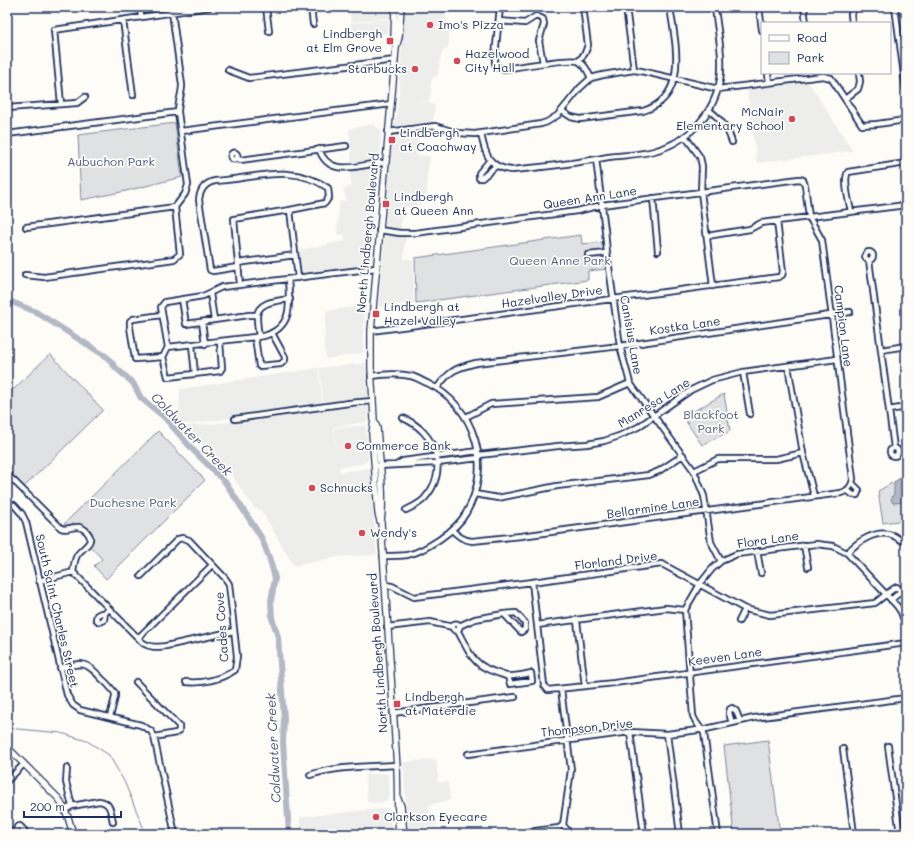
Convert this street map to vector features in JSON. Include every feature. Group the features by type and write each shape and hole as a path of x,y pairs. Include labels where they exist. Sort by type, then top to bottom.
{"main road":[{"name":"North Lindbergh Boulevard","path":"395,7 394,37 396,48"},
{"name":"North Lindbergh Boulevard","path":"398,799 381,522 382,512 377,466 378,428 374,420 371,376 371,331 388,132 401,7"},
{"path":"7,747 59,800 65,810 73,834"},
{"path":"398,799 397,807 399,834"},
{"path":"398,799 401,806 404,834"}],"street":[{"path":"140,7 141,17"},
{"path":"61,104 54,30 210,7"},
{"path":"266,7 269,31"},
{"path":"311,7 313,24"},
{"path":"500,7 495,56 496,68 504,69 569,60 579,62 591,78"},
{"path":"579,62 588,45 583,7"},
{"path":"626,7 634,70"},
{"path":"562,111 571,117 580,119 650,109 662,100 667,95 675,78 677,64 670,7"},
{"path":"481,134 485,151 490,160 496,166 506,170 655,151 666,147 685,136 701,121 710,110 718,89 722,62 715,7"},
{"path":"759,7 761,22"},
{"path":"804,7 806,22"},
{"path":"852,22 851,14 855,7"},
{"path":"895,7 906,90"},
{"path":"25,274 44,277 174,259 178,257 180,252 175,208 185,194 188,185 178,112 182,85 172,12"},
{"path":"499,21 525,23 536,16 543,19 544,24 539,41 543,64"},
{"path":"123,20 133,95"},
{"path":"228,70 250,78 395,60"},
{"path":"388,132 435,126 458,133 481,134 541,124 548,122 562,111 580,88 591,78 634,70 650,72 718,89 813,74 831,78 862,125 906,120"},
{"path":"768,74 769,82"},
{"path":"845,99 858,89 860,82 859,74"},
{"path":"7,108 77,103 85,98"},
{"path":"181,131 391,104"},
{"path":"710,110 727,128 732,142"},
{"path":"7,134 178,112"},
{"path":"685,136 702,161 703,172 701,192 713,286"},
{"path":"237,158 240,160 346,146"},
{"path":"319,149 326,161 337,167 386,163"},
{"name":"Canisius Lane","path":"596,159 606,253 620,346 630,383 694,471 704,496 711,542 721,561"},
{"path":"490,160 478,174 479,178 485,176 496,166"},
{"path":"851,212 846,182 848,172 851,170 906,163"},
{"path":"240,285 238,265 234,219 325,203 329,197 328,188 320,183 290,173 209,182 203,187 199,200 210,270 213,271 238,265 295,255"},
{"name":"Queen Ann Lane","path":"380,230 400,233 414,233 577,211 602,205 804,178"},
{"name":"Campion Lane","path":"804,178 810,217 822,240 852,481 859,490 858,495 853,495 846,490"},
{"path":"653,198 658,251"},
{"path":"707,236 750,230 761,224 777,221 906,205"},
{"path":"26,227 175,208"},
{"path":"290,210 298,278"},
{"name":"Hazelvalley Drive","path":"371,331 784,276 777,221"},
{"path":"588,255 606,253"},
{"path":"869,260 894,448"},
{"path":"220,342 222,368 220,371 168,377 163,357 168,348 162,315 162,304 165,302 203,296 222,287 376,268"},
{"path":"168,348 257,337 272,333 286,318 290,307 288,279"},
{"path":"210,293 214,320"},
{"path":"182,299 186,324 257,315"},
{"path":"272,333 285,357 285,360 281,364 259,366 257,315 262,307 270,302 290,299"},
{"name":"Kostka Lane","path":"436,388 443,379 456,368 476,363 620,346 850,312"},
{"path":"162,315 133,319 130,321 130,327 135,359 163,357"},
{"path":"202,322 205,344"},
{"path":"192,345 195,374"},
{"path":"881,350 906,346"},
{"name":"Manresa Lane","path":"398,464 403,461 436,456 479,454 530,448 587,444 604,441 629,432 691,390 712,380 743,372 838,359"},
{"path":"788,366 803,453 814,496"},
{"path":"743,372 750,414"},
{"path":"371,376 388,374 411,376 436,388 456,403 466,417 475,437 479,454 479,475 475,494 466,514 452,530 432,545 408,555 383,556"},
{"path":"466,417 491,404 598,396 630,383"},
{"path":"234,419 373,401"},
{"path":"889,410 906,407"},
{"path":"403,418 412,422 424,432 430,440 436,456 438,469 435,482 430,491 423,499 406,510"},
{"path":"694,471 718,460 776,459 803,453"},
{"name":"Manresa Lane","path":"377,466 437,463 479,454"},
{"path":"475,494 498,498 557,486 649,475 659,471 683,455"},
{"path":"7,474 59,526 65,529 80,527 86,530 90,540 77,555 73,572"},
{"path":"846,490 852,481"},
{"name":"Bellarmine Lane","path":"452,530 467,541 472,541 841,493 846,490"},
{"name":"South Saint Charles Street","path":"14,505 22,514 26,522 60,668 67,695 73,705 86,712 110,717 146,728 151,731 154,738"},
{"path":"847,553 863,539 876,535 891,535 901,541 906,542"},
{"name":"Cades Cove","path":"141,576 178,539 183,538 189,540 229,584 237,656 235,670 227,676 195,683 186,682"},
{"name":"Flora Lane","path":"685,610 700,584 712,569 721,561 737,554 804,545 828,544 847,553 901,612 906,626"},
{"path":"804,545 808,567"},
{"path":"757,551 760,573"},
{"name":"Florland Drive","path":"385,585 392,586 414,597 662,564 745,609 770,615 875,603 894,588 899,589 900,593 891,600"},
{"path":"138,638 212,565"},
{"path":"39,581 73,572"},
{"path":"73,572 138,638 149,647 156,648 234,631"},
{"path":"532,582 538,626 666,608 685,610 693,716 704,733 718,834"},
{"path":"105,613 109,609"},
{"path":"739,621 745,609"},
{"path":"387,627 430,622 456,628 475,619 504,614 516,613 525,623 525,629 521,632 504,614"},
{"path":"577,621 585,686"},
{"name":"Keeven Lane","path":"538,626 544,685 546,690 906,643"},
{"path":"456,628 474,659 480,665 508,676 531,673 532,681 510,684 508,676"},
{"path":"60,668 80,664 87,665 93,669 111,688 115,697 110,717"},
{"path":"136,682 179,726 179,731 176,733 154,738 175,834"},
{"path":"525,834 527,832 542,832 559,828 563,825 571,776 561,689"},
{"path":"393,713 515,698"},
{"name":"Thompson Drive","path":"468,754 630,732 667,734 701,730 768,716 906,698"},
{"path":"732,723 729,713 730,709 732,708 736,711 740,721"},
{"path":"630,732 644,834"},
{"path":"667,734 680,834"},
{"path":"888,746 900,834"},
{"path":"843,749 854,834"},
{"path":"7,781 24,764"},
{"path":"310,775 319,772 350,768 396,765"},
{"path":"67,768 66,782 72,806"},
{"path":"65,810 72,806 99,801 104,802 108,804 113,822"},
{"path":"563,825 567,830 567,834"},
{"path":"7,833 17,833 17,827 22,827 24,831 21,834"}],"shaded area":[{"path":"349,7 391,7 390,18 351,22"},
{"path":"404,7 445,7 445,16 449,22 449,46 443,51 440,59 438,75 433,77 431,82 430,100 404,104 426,101 435,106 433,122 394,128 398,105"},
{"path":"389,19 389,33 351,38 350,23"},
{"name":"McNair Elementary School","path":"807,80 853,151 757,163 747,88"},
{"path":"373,124 381,130 380,155 371,158 372,161 352,163 349,129"},
{"path":"419,130 416,155 430,156 427,176 427,201 422,204 403,208 401,224 402,231 406,235 404,259 413,260 414,303 379,307 392,135"},
{"path":"377,167 371,264 301,274 299,250 345,241 345,235 337,234 339,202 346,200 344,189 352,186 349,170"},
{"path":"366,305 363,353 326,359 324,344 326,311"},
{"path":"366,363 368,398 324,404 319,368"},
{"path":"318,368 323,404 191,424 183,424 179,417 180,389"},
{"path":"368,405 367,422 333,427 337,449 334,428 366,425 368,460 362,464 339,467 340,472 370,468 377,555 337,557 294,566 261,510 254,508 231,474 188,431 186,426 242,421"},
{"path":"906,475 906,502 893,503 891,500 894,493 894,483"},
{"path":"436,759 438,778 436,782 448,782 450,800 429,805 430,817 436,817 437,825 408,829 403,762"},
{"path":"386,773 389,778 390,797 383,802 370,803 367,801 365,775"},
{"path":"388,808 392,834 300,834 301,817"}],"green space":[{"name":"Aubuchon Park","path":"175,123 182,177 126,191 81,200 78,135"},
{"name":"Queen Anne Park","path":"581,235 582,244 604,242 608,269 588,271 588,280 416,303 415,258"},
{"path":"50,354 103,410 24,487 7,469 7,389 14,389"},
{"name":"Blackfoot Park","path":"724,394 730,431 702,445 683,417"},
{"name":"Duchesne Park","path":"158,431 205,480 106,579 94,566 102,559 88,544 90,540 84,529 70,529 62,526"},
{"path":"906,475 906,520 883,523 878,491"},
{"path":"768,740 780,834 734,834 724,746"}],"waterway":[{"name":"Coldwater Creek","path":"7,300 36,312 107,357 116,368 133,383 141,398 164,417 194,451 225,482 261,537 275,578 271,601 272,618 278,637 284,719 283,742 289,834"},
{"path":"7,728 61,733 87,741 109,755 124,781 146,834"}],"place":[{"name":"Imo's Pizza","path":"430,25"},
{"name":"Lindbergh at Elm Grove","path":"390,41"},
{"name":"Hazelwood City Hall","path":"457,61"},
{"name":"Starbucks","path":"415,69"},
{"name":"McNair Elementary School","path":"792,119"},
{"name":"Lindbergh at Coachway","path":"392,140"},
{"name":"Lindbergh at Queen Ann","path":"386,204"},
{"name":"Lindbergh at Hazel Valley","path":"376,314"},
{"name":"Commerce Bank","path":"348,446"},
{"name":"Schnucks","path":"312,488"},
{"name":"Wendy's","path":"362,533"},
{"name":"Lindbergh at Materdie","path":"397,704"},
{"name":"Clarkson Eyecare","path":"376,817"}]}
